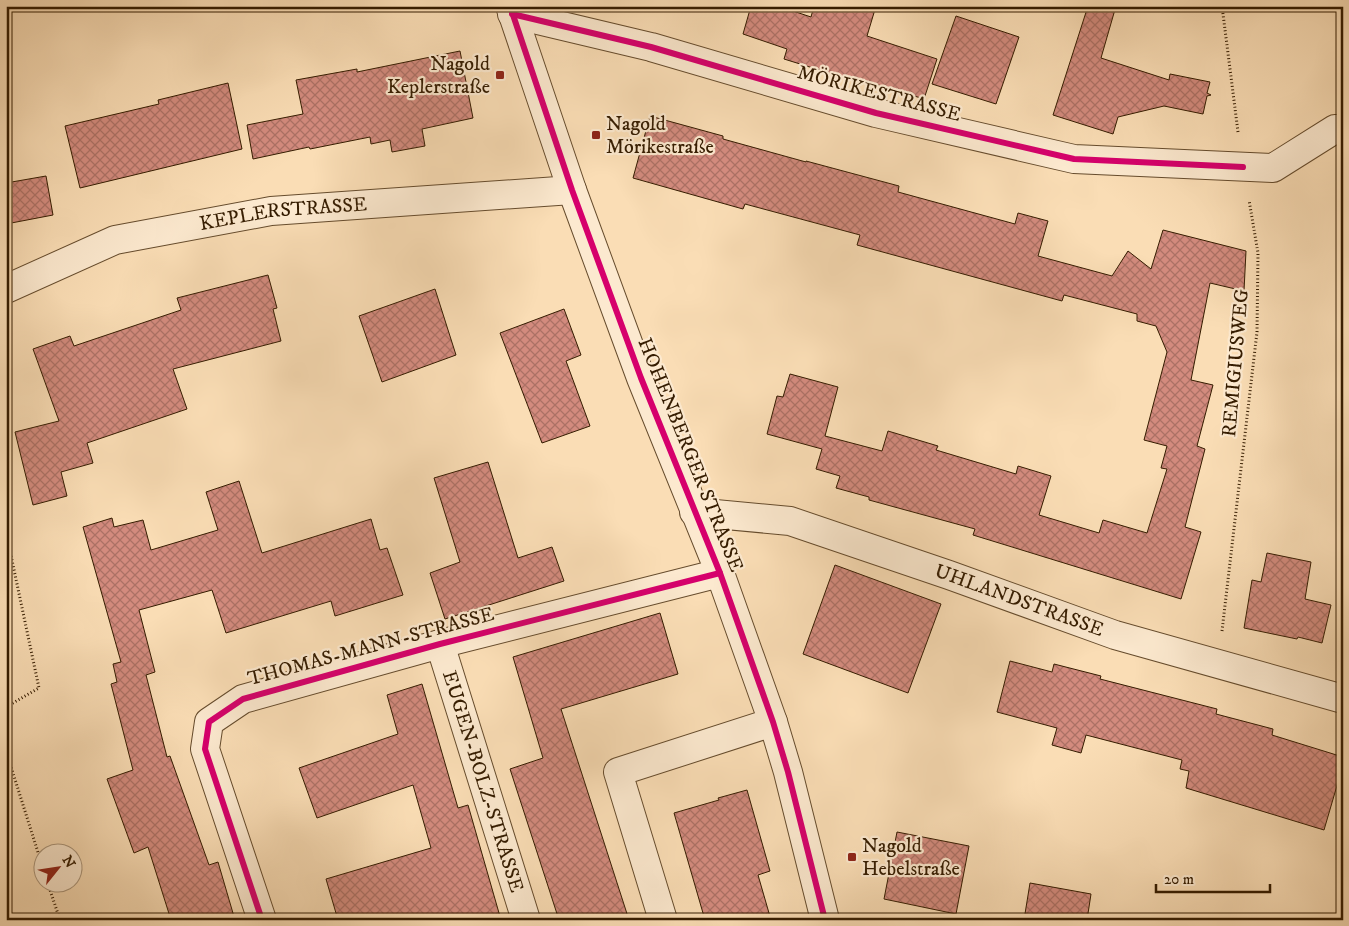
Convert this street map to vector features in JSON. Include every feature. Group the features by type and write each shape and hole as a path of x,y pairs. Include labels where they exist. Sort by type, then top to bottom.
{"street":[{"name":"MÖRIKESTRASSE","path":"511,10 651,47 876,114 1074,159 1273,168 1335,129 1343,130"},
{"name":"HOHENBERGER STRASSE","path":"511,10 572,190 641,378 720,573 774,722 825,920"},
{"name":"KEPLERSTRASSE","path":"6,289 115,240 271,211 572,190"},
{"name":"UHLANDSTRASSE","path":"694,512 790,521 1115,634 1343,699"},
{"name":"THOMAS-MANN-STRASSE","path":"262,920 206,749 209,722 243,699 440,644 720,573"},
{"name":"EUGEN-BOLZ-STRASSE","path":"440,644 526,920"},
{"path":"664,920 618,772 774,722"}],"path":[{"path":"6,532 39,688 6,707"},
{"path":"6,751 35,844"},
{"path":"51,894 60,920"}],"building":[{"path":"751,6 778,6 811,17 814,6 876,6 867,36 937,59 924,99 859,79 858,82 784,59 787,49 743,34"},
{"path":"1088,6 1116,6 1101,58 1169,80 1170,74 1210,82 1207,93 1211,95 1207,96 1203,114 1164,106 1118,117 1113,134 1053,115"},
{"path":"956,16 1019,37 996,104 932,84"},
{"path":"460,51 473,118 422,129 425,146 392,152 390,140 371,144 370,137 253,159 247,125 303,114 296,80 357,69 357,72"},
{"path":"228,83 242,149 80,188 65,126 159,104 158,100"},
{"path":"650,116 723,136 723,139 899,186 898,192 1015,224 1018,213 1048,221 1038,256 1112,276 1128,251 1151,269 1163,230 1246,251 1244,291 1210,283 1191,380 1213,385 1197,446 1205,449 1185,527 1201,532 1181,599 973,535 975,529 869,500 869,497 836,488 840,476 816,469 822,449 767,434 777,396 783,397 790,374 838,387 825,436 882,451 888,431 938,446 936,450 1016,474 1018,466 1051,476 1039,515 1099,533 1103,520 1147,533 1167,469 1161,468 1167,446 1144,440 1167,352 1156,326 1137,321 1137,314 1064,295 1062,301 857,245 860,235 745,204 743,209 633,178"},
{"path":"46,176 53,215 6,224 6,183"},
{"path":"268,275 277,308 273,309 281,341 173,369 187,409 87,443 93,463 61,472 67,496 33,505 15,432 59,421 33,349 70,336 74,346 181,310 177,298"},
{"path":"435,289 456,355 382,382 359,316"},
{"path":"564,309 581,355 566,361 590,426 542,443 500,333"},
{"path":"488,462 518,558 552,547 564,581 445,619 430,573 460,562 434,478"},
{"path":"239,481 262,553 371,519 380,550 387,548 403,595 335,616 331,601 226,633 212,590 139,610 155,672 146,675 167,757 170,756 209,865 218,862 235,920 171,920 148,847 134,853 107,779 133,770 111,684 117,682 113,664 121,662 83,527 112,518 114,527 143,520 151,550 218,530 206,492"},
{"path":"1267,553 1311,562 1305,599 1331,605 1322,643 1244,628 1252,580 1261,582"},
{"path":"835,565 941,604 908,693 803,654"},
{"path":"660,613 678,674 561,709 629,920 559,920 510,769 543,758 513,657"},
{"path":"1010,661 1052,672 1054,664 1101,676 1100,679 1217,709 1216,714 1273,729 1272,735 1343,757 1343,765 1324,830 1186,788 1189,771 1180,769 1182,760 1086,735 1081,753 1052,745 1057,728 997,712"},
{"path":"422,684 458,808 468,805 501,920 338,920 326,879 431,848 413,785 317,818 299,768 398,734 387,695"},
{"path":"747,790 770,871 758,875 771,920 705,920 674,813"},
{"path":"897,832 969,846 956,914 884,899"},
{"path":"1030,883 1091,894 1087,920 1024,920"}],"cycle path":[{"path":"510,6 572,190 641,378 720,573 773,722 788,772 825,920"},
{"path":"512,14 651,47 876,113 1074,159 1243,167"},
{"path":"262,920 205,749 209,722 243,699 440,644 720,573"}],"place":[{"name":"Nagold Keplerstraße","path":"500,75"},
{"name":"Nagold Mörikestraße","path":"596,135"},
{"name":"Nagold Hebelstraße","path":"852,857"}]}
